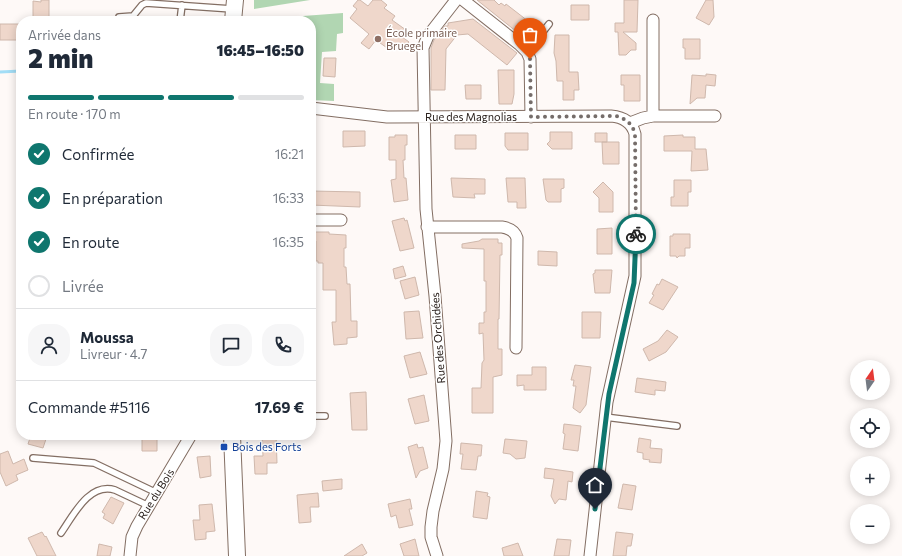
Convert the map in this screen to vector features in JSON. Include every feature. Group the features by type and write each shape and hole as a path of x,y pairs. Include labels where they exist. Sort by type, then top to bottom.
{"street":[{"name":"Rue des Orchidées","path":"437,556 431,537 430,527 443,469 446,441 436,296 427,228 424,44 428,36 456,0"},
{"path":"463,0 527,52 530,64 531,117"},
{"path":"652,116 653,20"},
{"name":"Rue des Magnolias","path":"316,109 379,116 611,116 624,119 630,123"},
{"path":"590,556 605,417 611,380 631,299 635,271 635,134 630,123 652,116 715,116"},
{"path":"316,220 341,220"},
{"path":"427,228 502,227 509,228 514,233 517,238 516,348"},
{"name":"Rue du Bois","path":"130,556 130,547 134,532 188,440"},
{"path":"232,440 237,556"},
{"path":"235,510 243,556"}],"lane":[{"path":"133,16 142,5 146,3 234,10"},
{"path":"181,16 182,5"},
{"path":"527,52 549,24"},
{"path":"316,416 325,416"},
{"path":"605,417 677,426"},
{"path":"33,458 81,461 94,464 157,493"},
{"path":"61,533 86,499 101,489 110,488 116,490 149,506"}],"green space":[{"path":"254,0 310,0 254,9"},
{"path":"343,13 343,33 337,34 336,51 322,52 320,83 334,84 334,101 316,100 316,16 303,16"}],"building":[{"path":"41,0 49,0 49,16 33,16 33,1 41,2"},
{"path":"358,0 368,6 373,0 381,0 387,5 384,8 395,16 392,20 406,30 401,36 409,42 402,50 395,45 390,50 376,40 369,49 361,43 369,34 350,18 357,9 353,6"},
{"path":"477,0 494,0 499,5 501,3 505,6 506,4 537,28 527,40"},
{"path":"624,0 638,0 637,32 623,32 636,43 636,50 631,50 626,55 619,55 618,32 615,32 615,23 624,23"},
{"path":"706,0 713,0 714,17 709,25 696,18"},
{"path":"571,5 589,5 589,20 571,20"},
{"path":"473,19 517,53 507,65 468,34 457,35 446,49 445,90 431,90 431,48 434,40 445,26 448,26 448,23"},
{"path":"0,24 16,24 16,40 0,40"},
{"path":"555,35 569,35 569,72 578,72 579,90 574,90 574,100 563,100 563,81 557,81 554,53"},
{"path":"683,39 700,39 700,59 685,59"},
{"path":"324,58 336,58 335,77 323,76"},
{"path":"498,70 514,70 514,94 512,104 499,104"},
{"path":"706,74 716,75 715,86 706,85 705,98 697,98 690,104 692,75 706,76"},
{"path":"621,75 640,75 640,101 624,101 624,85 621,85"},
{"path":"465,85 481,85 481,99 466,99"},
{"path":"343,131 365,131 365,146 343,147"},
{"path":"550,132 572,132 572,149 552,149 547,144 550,141"},
{"path":"505,133 528,133 528,150 508,150 505,146"},
{"path":"595,133 607,133 607,142 595,142"},
{"path":"395,135 407,135 405,160 403,160 404,178 406,178 408,200 394,202 391,180 396,179 396,160 389,160 389,137 395,137"},
{"path":"455,135 476,135 476,149 455,149"},
{"path":"683,135 683,137 695,137 695,149 706,149 708,170 691,171 692,151 664,151 664,136"},
{"path":"602,142 619,142 619,164 603,164"},
{"path":"451,178 485,179 485,194 474,194 475,198 453,197"},
{"path":"506,178 525,178 526,208 517,208 517,202 508,202"},
{"path":"543,179 564,179 564,188 561,189 561,202 548,202 546,200"},
{"path":"674,180 691,180 691,192 688,192 688,206 671,206 671,197 674,197"},
{"path":"603,182 613,192 613,212 599,212 599,198 593,192"},
{"path":"316,191 360,192 360,207 316,205"},
{"path":"404,218 405,221 407,220 414,248 400,251 392,221"},
{"path":"612,228 612,254 597,254 597,229"},
{"path":"316,232 329,232 329,234 346,235 344,267 346,267 347,284 350,284 351,321 357,321 357,337 347,338 347,344 334,345 332,322 336,322 336,290 323,290 323,263 318,263 318,261 316,261"},
{"path":"673,234 690,234 690,248 685,248 685,256 679,256 677,258 676,256 670,256 670,236 673,236"},
{"path":"482,239 498,239 498,243 502,243 502,255 500,255 498,349 502,349 502,375 493,377 493,413 472,413 472,388 481,388 482,363 484,360 483,333 479,334 479,323 484,323 484,312 486,312 486,281 484,281 484,249 462,248 462,244 479,241"},
{"path":"538,251 557,252 557,266 538,265"},
{"path":"403,266 406,276 395,279 393,269"},
{"path":"595,270 612,270 610,293 595,293 593,274 595,273"},
{"path":"415,277 419,295 405,299 400,281"},
{"path":"662,279 678,287 663,310 649,303 654,295 652,294 657,284 659,285"},
{"path":"419,311 423,338 406,339 404,312"},
{"path":"582,312 601,312 600,338 582,338"},
{"path":"667,330 678,337 666,352 649,361 643,349 658,341"},
{"path":"420,352 427,374 410,378 404,356"},
{"path":"575,365 591,367 586,405 580,413 573,408 576,386 573,386 574,380 571,380"},
{"path":"532,367 546,367 546,390 524,390 524,385 517,386 517,375 532,375"},
{"path":"637,378 666,382 665,391 655,390 655,395 635,392"},
{"path":"366,392 367,430 352,430 350,393"},
{"path":"424,395 429,421 415,424 408,399"},
{"path":"564,424 581,426 578,451 563,449 565,434 563,433"},
{"path":"639,438 651,440 650,448 662,449 661,463 649,462 650,460 643,459 643,453 637,452"},
{"path":"505,439 527,441 525,458 516,459 510,454 503,453"},
{"path":"29,440 46,440 43,448 28,444"},
{"path":"142,440 157,440 157,451 142,451"},
{"path":"262,440 276,440 277,463 267,463 267,474 255,474 254,456 263,456"},
{"path":"461,443 482,445 481,456 478,456 476,470 461,469 463,454 460,454"},
{"path":"417,444 418,448 423,447 428,468 420,471 416,478 408,447"},
{"path":"8,451 13,464 24,459 28,470 16,475 18,480 6,486 0,472 0,454"},
{"path":"210,456 211,476 200,478 197,457"},
{"path":"545,468 573,472 572,482 568,481 566,500 559,499 555,504 551,496 554,479 544,478"},
{"path":"342,479 342,489 323,491 322,481"},
{"path":"623,484 636,486 632,510 618,508"},
{"path":"476,491 488,493 487,496 490,497 487,519 473,517"},
{"path":"318,493 319,507 310,507 311,522 299,523 297,495"},
{"path":"111,497 124,503 113,524 103,518 105,514 102,512"},
{"path":"410,499 412,509 409,509 413,525 399,528 396,515 391,517 388,504"},
{"path":"212,504 215,531 206,532 206,539 195,540 193,520 200,520 199,505"},
{"path":"42,532 45,537 46,536 56,556 37,556 28,538"},
{"path":"616,532 633,534 631,546 627,546 626,556 613,556"},
{"path":"415,539 419,556 404,556 400,544"},
{"path":"557,539 571,540 569,556 554,556"},
{"path":"518,543 523,556 504,556 502,548"},
{"path":"99,544 112,547 110,556 97,556"},
{"path":"362,544 367,553 362,556 344,556"}],"waterway":[{"path":"0,72 16,71"}],"way so far":[{"path":"530,59 531,117 616,116 627,120 632,126 635,134 636,234"}],"place":[{"name":"École primaire Bruegel","path":"378,39"},
{"name":"Bois des Forts","path":"224,447"}],"route":[{"path":"595,509 605,417 615,363 634,283 636,234"}]}
